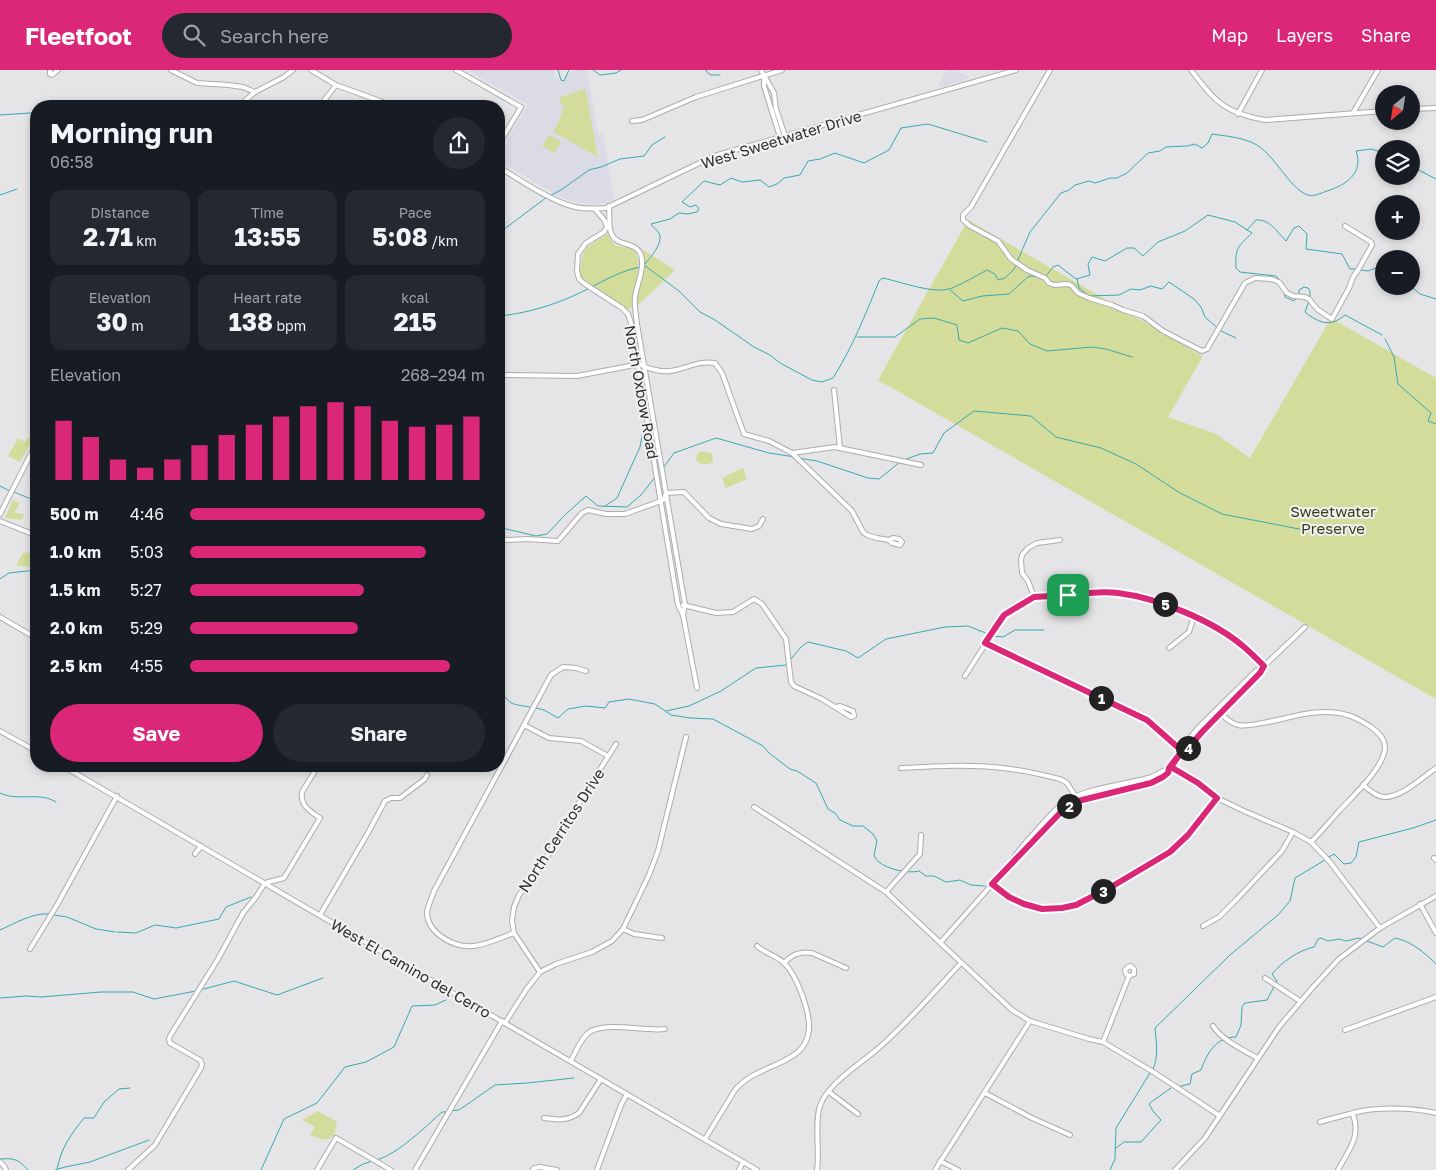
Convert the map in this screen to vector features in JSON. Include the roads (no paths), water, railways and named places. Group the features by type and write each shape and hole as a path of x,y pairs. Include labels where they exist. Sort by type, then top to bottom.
{"street":[{"path":"50,70 50,74 58,70"},
{"path":"171,70 197,83 243,87 254,92"},
{"path":"245,100 254,92 284,77 293,70"},
{"path":"311,70 336,85 377,100"},
{"path":"456,70 520,107 505,133"},
{"path":"761,70 774,93 782,136"},
{"path":"632,121 642,120 696,97 782,70"},
{"name":"West Sweetwater Drive","path":"505,171 551,198 573,207 595,209 609,206 714,156 1016,70"},
{"path":"1050,70 971,207 963,215 962,220 998,241 1012,259 1027,270 1045,278 1049,283 1054,285 1068,284 1078,293 1089,298 1143,316 1163,330 1202,351 1207,349 1245,282 1256,278 1271,279 1282,284 1287,293 1293,296 1305,296 1317,309 1332,319 1353,277 1371,248 1371,242 1345,226"},
{"path":"1191,70 1210,95 1221,105 1246,117 1265,120 1375,112"},
{"path":"1238,114 1262,70"},
{"path":"1353,113 1378,70"},
{"path":"764,76 764,86 782,136"},
{"path":"325,100 336,85"},
{"path":"1420,109 1436,108"},
{"name":"North Oxbow Road","path":"609,206 609,226 612,235 616,241 631,245 637,249 641,256 641,271 635,296 635,305 685,605 683,616"},
{"name":"North Oxbow Road","path":"595,209 607,226 604,232 586,243 578,254 577,272 579,279 585,284 622,308 628,314 631,323 678,606 683,616 696,688"},
{"path":"505,375 577,376 640,364 665,373 705,361 715,363 722,373 744,434 769,441 792,454 852,511 863,532 867,535 889,540"},
{"path":"834,390 840,448"},
{"path":"792,454 835,447 921,466"},
{"path":"0,514 30,456"},
{"path":"505,540 558,541 582,512 587,510 606,514 625,514 661,501 664,499 666,492 684,492 709,518 721,524 752,529 759,526 763,520"},
{"path":"0,521 30,533"},
{"path":"1034,597 1028,581 1022,573 1020,561 1022,555 1028,548 1037,543 1060,540"},
{"path":"965,676 1004,615 1034,597 1102,592 1142,598 1164,604 1194,616 1238,643 1263,667"},
{"path":"678,606 685,605 716,613 733,612 754,599 758,600 786,639 790,682 794,686 836,707"},
{"path":"1169,648 1189,632 1194,616"},
{"path":"0,617 30,634"},
{"path":"940,943 1012,863 1016,854 1056,809 1065,802 1101,789 1147,778 1170,768 1183,750 1184,745 1198,728 1218,712 1257,670 1263,667 1305,627"},
{"path":"985,643 1147,720 1183,750"},
{"path":"505,760 551,675 563,667 586,671"},
{"path":"1218,712 1235,724 1240,725 1324,712 1336,712 1355,718 1376,730 1383,737 1385,746 1380,762 1363,786 1311,842"},
{"path":"524,725 548,738 581,741 608,756"},
{"path":"0,731 30,748"},
{"path":"415,1170 504,1022 540,972 556,964 592,952 612,941 623,928 649,875 658,851 686,737"},
{"name":"North Cerritos Drive","path":"514,932 512,921 519,895 543,864 616,744"},
{"path":"901,768 938,766 1010,769 1060,778 1067,783 1077,799"},
{"path":"1170,768 1198,783 1217,798 1311,842 1330,862 1380,928"},
{"path":"1363,786 1380,796 1390,796 1400,793 1436,768"},
{"name":"West El Camino del Cerro","path":"74,772 757,1170"},
{"path":"128,1170 155,1145 201,1068 200,1060 174,1046 170,1043 169,1039 218,959 243,913 265,883 284,878 320,818 304,806 301,796 314,772"},
{"path":"499,772 434,891 427,912 429,923 436,932 454,944 465,947 476,946 514,932 540,972"},
{"path":"320,915 385,801 392,798 400,798 427,775"},
{"path":"30,949 57,905 117,796"},
{"path":"992,884 1009,897 1042,909 1076,905 1111,887 1170,852 1188,835 1217,798"},
{"path":"754,807 886,892 1012,1010 1030,1021 1103,1042 1155,1073 1220,1116"},
{"path":"1203,926 1219,917 1237,899 1282,851 1293,832"},
{"path":"886,892 920,854 921,834"},
{"path":"196,854 201,846"},
{"path":"1175,1170 1205,1138 1279,1027 1300,1001 1340,959 1380,928 1436,896"},
{"path":"1420,904 1436,933"},
{"path":"623,928 634,934 662,938"},
{"path":"705,1140 740,1084 754,1074 794,1056 804,1044 809,1030 809,1021 799,985 784,963 757,946"},
{"path":"784,963 792,955 807,952 846,968"},
{"path":"817,1170 818,1111 824,1098 836,1083 881,1047 961,963"},
{"path":"1103,1042 1129,976"},
{"path":"1265,978 1300,1001"},
{"path":"1344,1030 1436,997"},
{"path":"935,1170 1030,1021"},
{"path":"1213,1026 1218,1034 1258,1058"},
{"path":"571,1061 582,1040 588,1033 598,1028 656,1030 665,1028"},
{"path":"544,1118 562,1120 574,1117 580,1113 600,1078"},
{"path":"829,1092 858,1114"},
{"path":"985,1093 1032,1118 1070,1135"},
{"path":"597,1170 621,1105 627,1094"},
{"path":"1320,1122 1371,1110 1396,1109 1436,1113"},
{"path":"1338,1170 1356,1133 1356,1122 1353,1114"},
{"path":"318,1170 336,1138 391,1170"},
{"path":"0,1162 6,1170"},
{"path":"738,1170 743,1162"},
{"path":"940,1162 958,1170"},
{"path":"534,1169 540,1166 557,1170"}],"waterway":[{"path":"558,70 561,80 564,81 569,70"},
{"path":"593,70 600,75 616,73 621,70"},
{"path":"706,70 711,75 720,75"},
{"path":"0,115 30,113"},
{"path":"644,265 656,250 660,241 659,233 651,224 670,219 679,213 697,212 699,209 696,205 690,207 682,202 704,181 720,185 731,178 742,182 760,180 769,187 777,184 784,178 800,175 808,161 835,153 864,163 889,150 901,128 928,124 987,142"},
{"path":"644,265 679,291 700,312 780,363 812,380 822,382 833,378 858,331 879,281 883,278 937,290 952,288 987,270 995,274 998,280 1005,278 1014,269 1030,232 1061,193 1075,185 1089,181 1095,183 1110,178 1117,178 1127,173 1148,153 1160,151 1166,147 1195,144 1202,148 1208,143 1212,134 1243,139 1261,148 1294,186 1313,196 1341,185 1352,177 1358,166 1356,151 1375,150"},
{"path":"551,195 589,170 620,159 644,156 652,145 665,137"},
{"path":"1420,171 1436,179"},
{"path":"0,195 17,189"},
{"path":"505,228 547,197"},
{"path":"1046,276 1053,267 1058,265 1076,279 1090,275 1088,264 1092,257 1105,261 1127,248 1134,248 1143,256 1158,242 1185,231 1208,215 1235,222 1252,233 1237,251 1236,268 1240,272 1276,276 1280,280"},
{"path":"1247,230 1256,220 1261,220 1273,227 1286,241 1294,228 1299,226 1307,234 1306,249 1342,254 1350,269 1357,269"},
{"path":"505,315 556,303 614,276 640,267"},
{"path":"1361,270 1368,271 1375,268"},
{"path":"950,290 963,301 982,296 1009,294 1029,276 1040,277"},
{"path":"1077,279 1079,288 1089,296 1119,295 1131,289 1140,290 1151,286 1162,289 1169,282 1194,299 1201,307 1205,317 1221,331 1236,338"},
{"path":"1284,291 1285,297 1294,301 1299,294 1299,290 1304,287 1310,291 1310,297"},
{"path":"1420,294 1436,299"},
{"path":"1309,301 1305,312 1315,319 1329,323 1345,315 1382,335"},
{"path":"857,337 895,337 920,319 934,318 957,325 959,340 968,343 1002,328 1018,331 1030,344 1047,351 1092,347 1132,357"},
{"path":"1385,339 1394,357 1398,384 1431,413 1428,421 1436,424"},
{"path":"904,460 920,454 933,453 944,433 974,411 1031,416 1056,437 1101,448 1136,464 1180,493 1222,514 1299,529 1342,531"},
{"path":"605,506 617,498 640,447 643,431"},
{"path":"663,468 674,453 716,438 769,453 795,457"},
{"path":"798,458 817,461 868,478 879,479 900,462"},
{"path":"505,529 536,536 547,534 586,496 598,506 627,507 641,495 656,476"},
{"path":"0,486 10,491"},
{"path":"14,492 30,499"},
{"path":"0,579 9,573 30,571"},
{"path":"791,659 808,642 846,651 858,658 886,639 945,627 968,626 993,636 1003,637 1015,630 1044,630"},
{"path":"666,711 689,706 721,691 756,668 786,665 788,663"},
{"path":"505,697 511,703 530,707"},
{"path":"536,708 558,718 568,709 586,706 605,708 609,702 629,699 655,704 671,715 713,719 763,746 790,769 797,771 816,783 828,809 835,813 840,820 853,826 863,826 873,834 877,841 874,855 883,865 892,869 919,871 926,876 934,876 946,882 960,880 971,885 985,886"},
{"path":"0,793 14,797 43,797 56,802"},
{"path":"1329,857 1334,854 1344,864 1351,863 1356,857 1359,842 1436,820"},
{"path":"1153,1069 1157,1054 1155,1028 1230,955 1278,915 1290,901 1295,878 1325,860"},
{"path":"117,932 136,933 155,925 176,928 219,919 226,907 251,897"},
{"path":"0,930 30,917 50,914"},
{"path":"54,915 67,917 96,929 115,932"},
{"path":"1181,1086 1190,1084 1192,1074 1201,1070 1213,1047 1223,1040 1236,1037 1241,1025 1242,1007 1245,1003 1267,1000 1277,981 1272,974 1286,961 1314,947 1318,939 1346,941 1359,938 1383,947 1395,938 1412,945 1436,964"},
{"path":"200,990 234,981 277,995 323,978"},
{"path":"0,998 133,992 154,999 196,991"},
{"path":"261,1170 284,1119 317,1103 345,1067 366,1062 394,1047 412,1006 435,1005 446,1000"},
{"path":"1110,1170 1115,1159 1116,1128 1150,1073"},
{"path":"450,1111 459,1110 495,1085 574,1078"},
{"path":"57,1169 67,1142 84,1118 94,1118 104,1102 119,1089 130,1088"},
{"path":"1116,1148 1124,1142 1141,1142 1161,1120 1149,1104 1171,1088"},
{"path":"377,1160 394,1152 442,1112 446,1112"},
{"path":"55,1170 90,1162 149,1140"},
{"path":"0,1159 16,1160 28,1170"},
{"path":"353,1170 373,1161"}],"park label":[{"name":"Sweetwater Preserve","path":"1333,520"}]}
